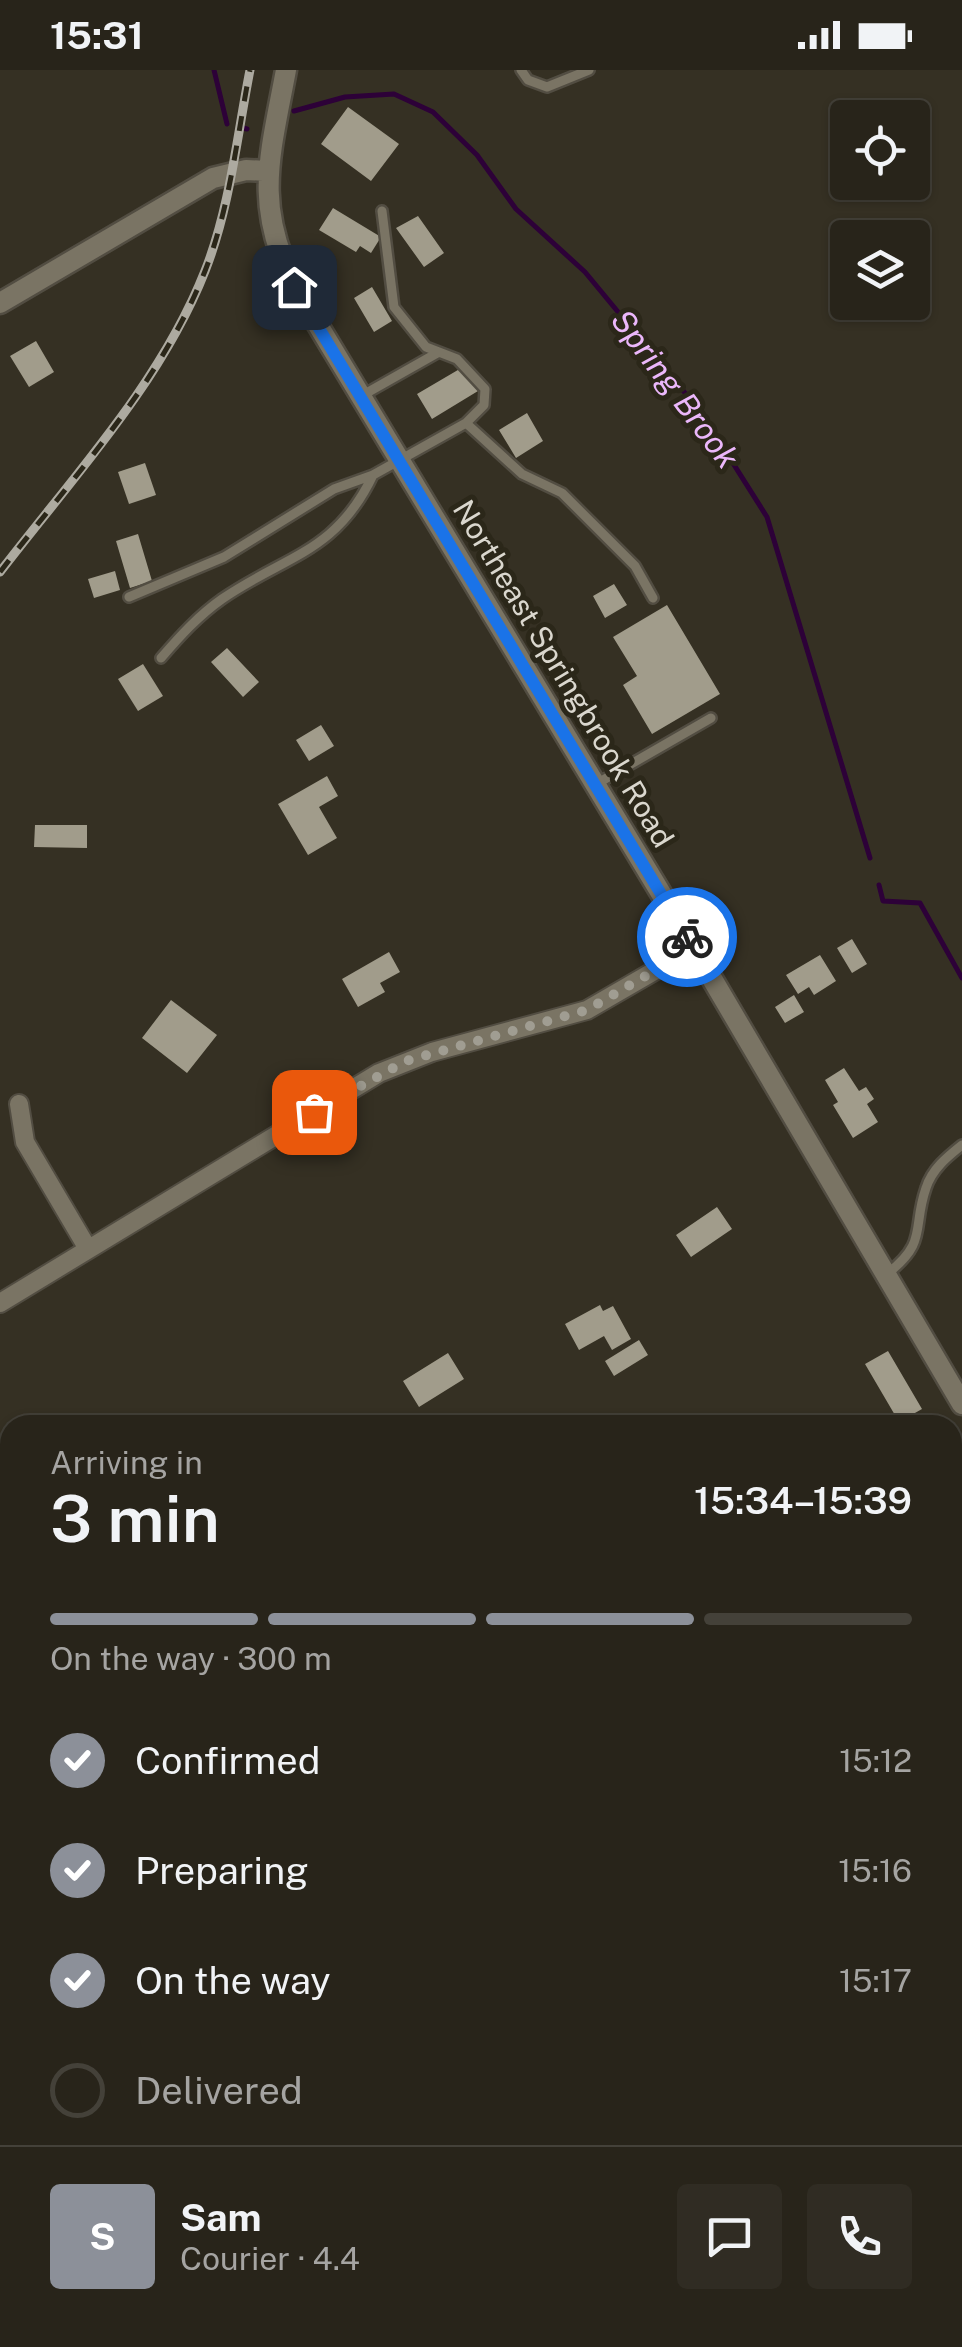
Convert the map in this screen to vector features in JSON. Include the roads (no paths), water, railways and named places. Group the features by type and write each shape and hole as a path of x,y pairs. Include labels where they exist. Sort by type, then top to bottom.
{"street":[{"name":"Northeast Springbrook Road","path":"286,70 268,171 268,212 280,257 962,1404"},
{"path":"0,303 213,178 246,170 268,171"},
{"path":"0,1303 379,1073 432,1052 587,1010 694,948"},
{"path":"19,1104 25,1142 88,1249"}],"lane":[{"path":"520,70 528,80 547,87 590,70"},
{"path":"129,597 224,558 334,489 400,461 466,422 484,405 485,389 457,359 426,347 394,307 382,211"},
{"path":"360,396 440,352"},
{"path":"466,422 522,474 562,493 634,566 653,598"},
{"path":"162,658 193,622 225,597 336,532 359,505 372,475"},
{"path":"596,785 711,718"},
{"path":"886,1274 911,1255 922,1226 926,1188 940,1162 962,1145"}],"waterway":[{"name":"Spring Brook","path":"214,70 227,124"},
{"name":"Spring Brook","path":"294,111 345,97 394,94 433,112 477,155 516,209 585,272 700,411 767,517 870,858"},
{"name":"Spring Brook","path":"243,128 247,129"},
{"name":"Spring Brook","path":"879,885 883,901 920,903 962,978"}],"railway":[{"path":"0,572 140,391 187,312 221,222 250,70"}]}
